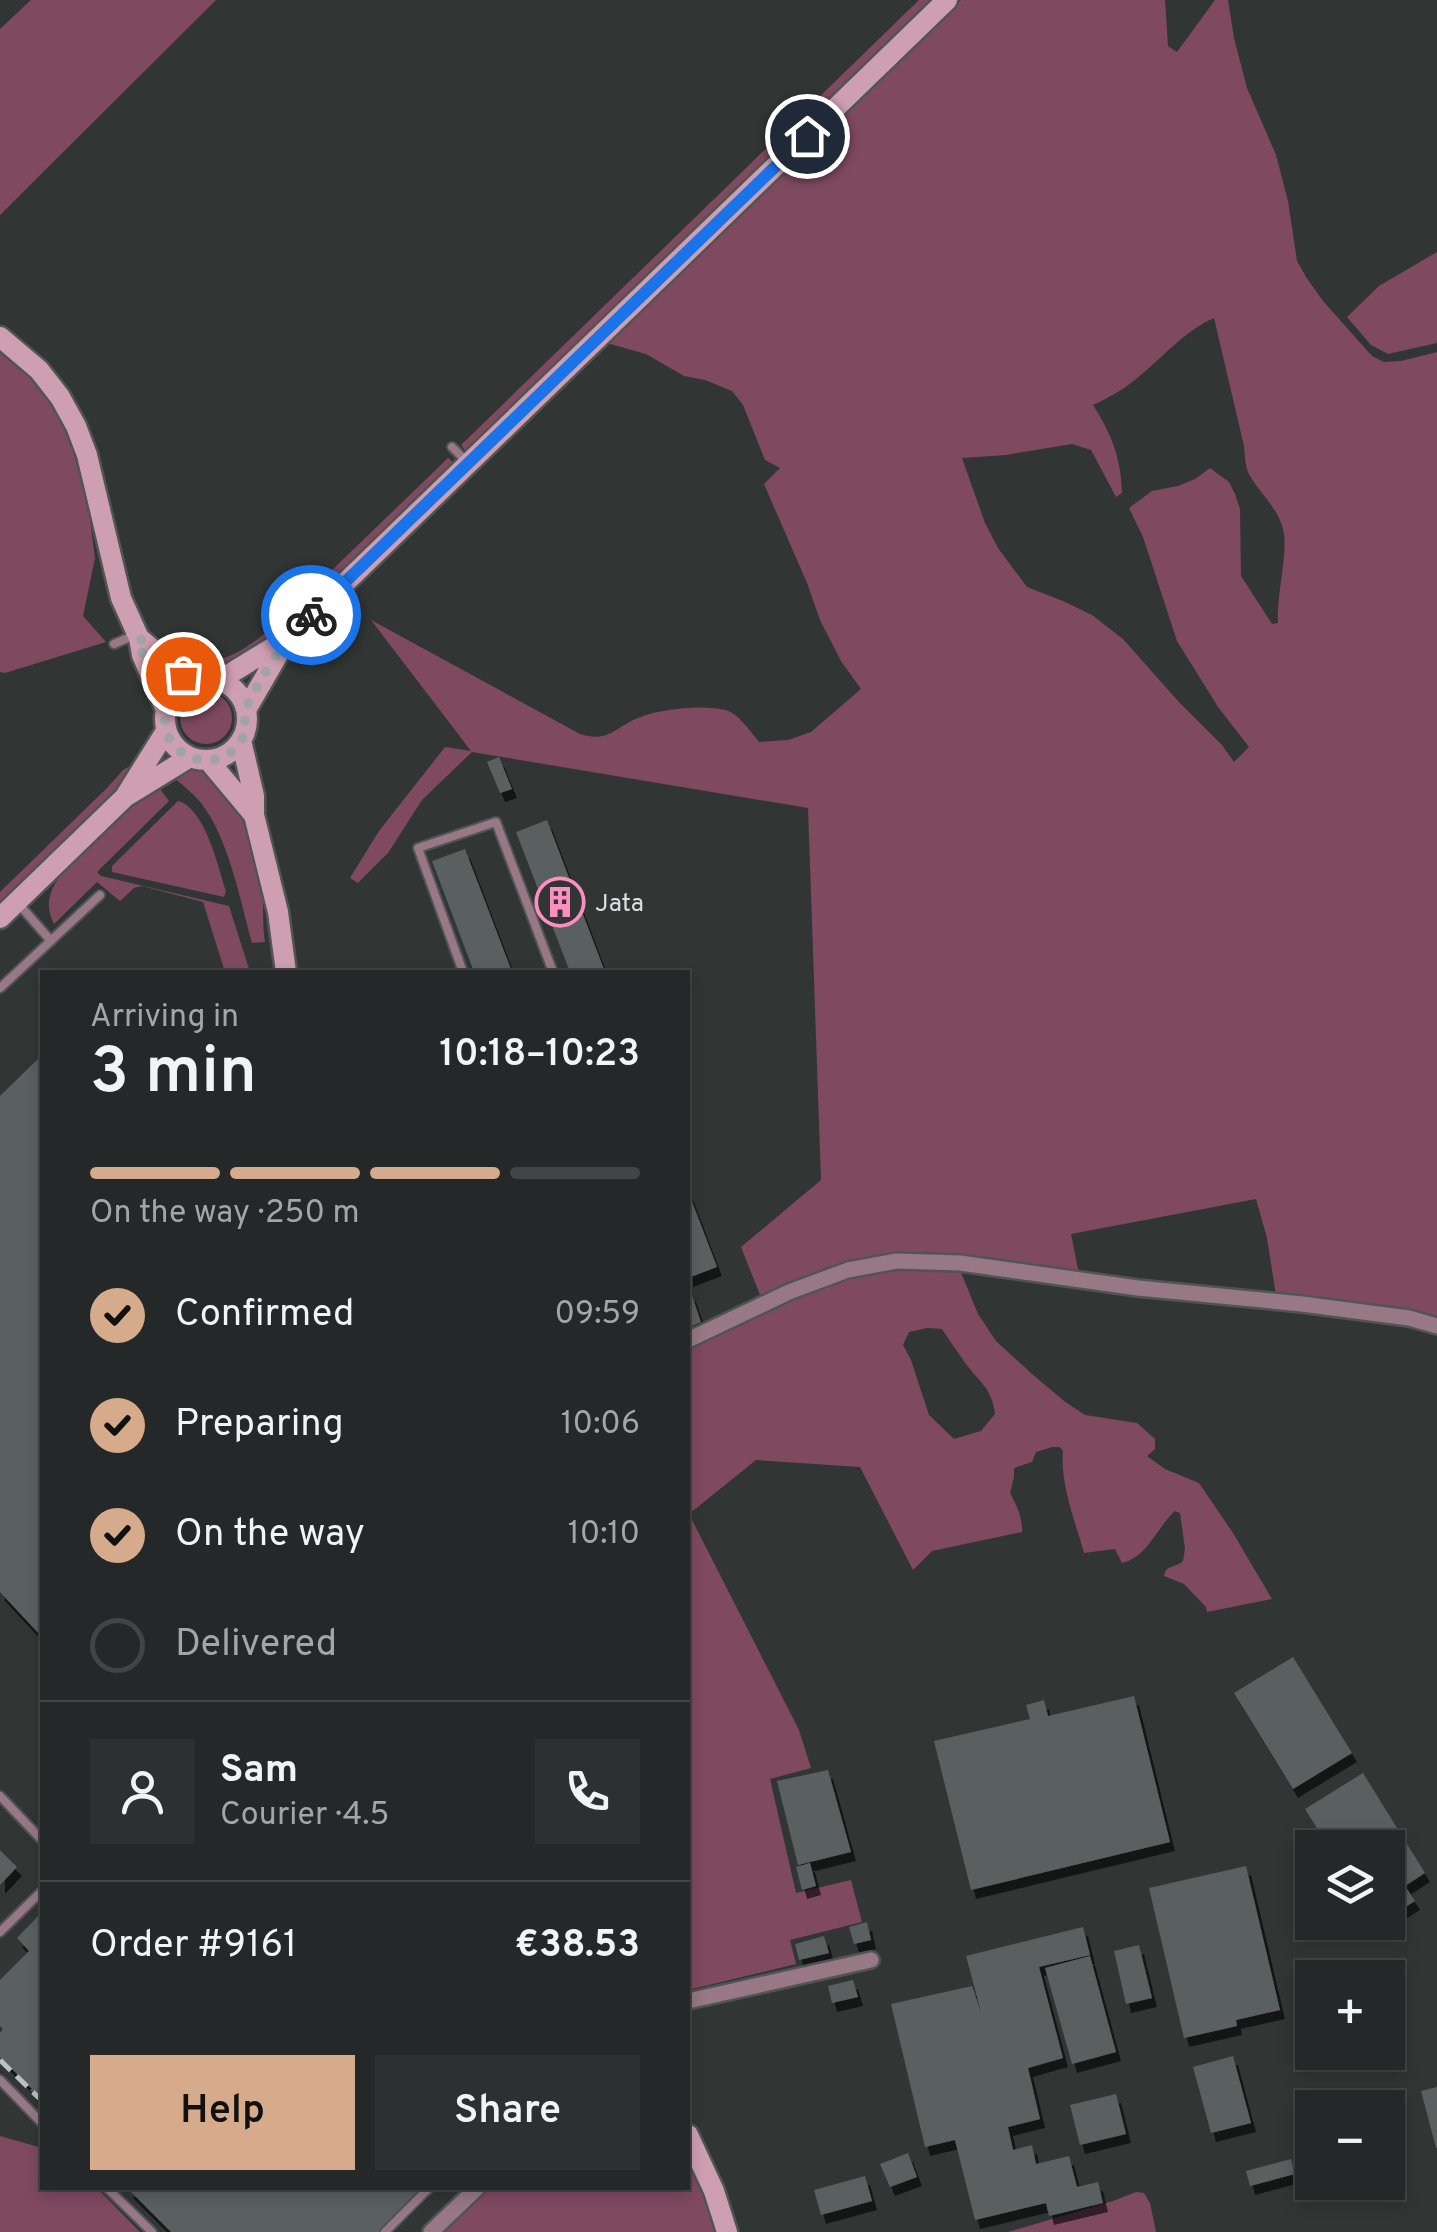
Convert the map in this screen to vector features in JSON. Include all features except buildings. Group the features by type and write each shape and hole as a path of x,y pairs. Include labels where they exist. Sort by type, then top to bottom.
{"street":[{"path":"125,797 166,721 173,694 196,680 218,680 288,638 946,0"},
{"path":"0,337 38,370 60,397 76,426 87,455 116,582 176,747 199,759 254,815"},
{"path":"138,636 183,674 196,680"},
{"path":"246,710 288,638"},
{"path":"0,918 125,797 199,759 224,756 241,740 246,710 236,692 218,680"},
{"path":"241,740 286,970"},
{"path":"690,1339 789,1292 848,1270 896,1261 960,1262 1138,1288 1320,1306 1409,1318 1437,1326"},
{"path":"690,2000 872,1960"},
{"path":"690,2139 714,2191 727,2232"},
{"path":"431,2232 475,2190"}],"lane":[{"path":"452,447 468,464"},
{"path":"114,644 138,636"},
{"path":"462,970 418,848 496,822 552,970"},
{"path":"0,988 100,894"},
{"path":"17,902 51,941"},
{"path":"0,1796 40,1838"},
{"path":"0,1932 40,1892"},
{"path":"0,2080 40,2121"},
{"path":"109,2190 152,2232"},
{"path":"385,2232 428,2190"}],"shaded area":[{"path":"31,0 216,0 0,215 0,29"},
{"path":"919,0 931,0 466,451 461,445"},
{"path":"961,0 1165,0 1168,46 1177,52 1215,0 1228,0 1247,88 1276,155 1297,261 1306,277 1372,356 1384,362 1401,361 1437,352 1437,1319 1276,1295 1256,1199 1071,1234 1079,1274 945,1254 890,1256 762,1300 741,1247 821,1180 808,808 472,752 422,800 388,853 358,883 350,878 379,831 445,747 471,751 371,620 590,736 604,736 657,712 705,707 735,715 759,742 788,740 811,732 861,689 820,620 764,484 780,468 765,460 743,405 732,391 684,376 646,354 607,343","holes":["1214,318 1248,473 1283,529 1278,623 1272,624 1241,576 1240,509 1229,482 1210,468 1178,486 1152,491 1129,508 1143,537 1177,641 1218,707 1249,747 1234,762 1123,639 1092,615 1027,587 985,523 962,458 1072,444 1091,450 1116,497 1122,493 1117,458 1093,405 1131,383 1185,336"]},
{"path":"1437,252 1437,343 1388,354 1371,345 1347,317 1379,286"},
{"path":"0,346 51,398 70,431 85,481 95,558 83,616 106,642 5,673 0,672"},
{"path":"448,458 454,463 262,646 223,666 177,663 186,658 222,659 270,630"},
{"path":"206,692 225,699 232,718 225,737 206,744 187,737 180,718 187,699"},
{"path":"130,766 136,766 115,793 0,905 0,892"},
{"path":"191,769 219,784 231,798 249,834 260,871 265,942 252,943 232,870 211,818 198,799 172,776"},
{"path":"157,785 169,801 97,872 229,906 249,970 224,970 203,902 142,886 120,901 97,882 54,924 49,909 57,880 114,820"},
{"path":"178,801 196,814 203,826 226,891 224,897 112,872 112,866"},
{"path":"880,1268 960,1270 978,1314 996,1341 1032,1374 1085,1415 1137,1423 1155,1439 1155,1449 1147,1456 1165,1469 1199,1483 1272,1599 1207,1612 1184,1584 1164,1576 1169,1568 1183,1561 1180,1513 1175,1511 1131,1560 1122,1563 1115,1549 1084,1553 1066,1490 1060,1447 1036,1452 1032,1462 1014,1468 1010,1493 1022,1532 932,1551 913,1570 860,1467 756,1460 690,1513 690,1347 831,1281","holes":["942,1329 988,1392 995,1414 981,1431 954,1439 929,1415 903,1345 909,1332"]},
{"path":"690,1516 799,1730 811,1768 770,1779 796,1893 851,1880 862,1922 790,1940 796,1964 690,1990"},
{"path":"0,2136 40,2147 40,2190 99,2190 140,2232 0,2232"},
{"path":"690,2160 717,2232 440,2232 485,2190 690,2190"},
{"path":"1144,2193 1150,2203 1156,2232 1008,2232 1113,2201"}],"railway":[{"path":"0,2060 40,2099"}],"way so far":[{"path":"183,674 139,638 142,655 166,710 166,731 176,747 196,760 224,756 241,740 246,710 288,638 311,615"}],"place":[{"name":"Jata","path":"560,902"}],"route":[{"path":"311,615 807,136"}]}
